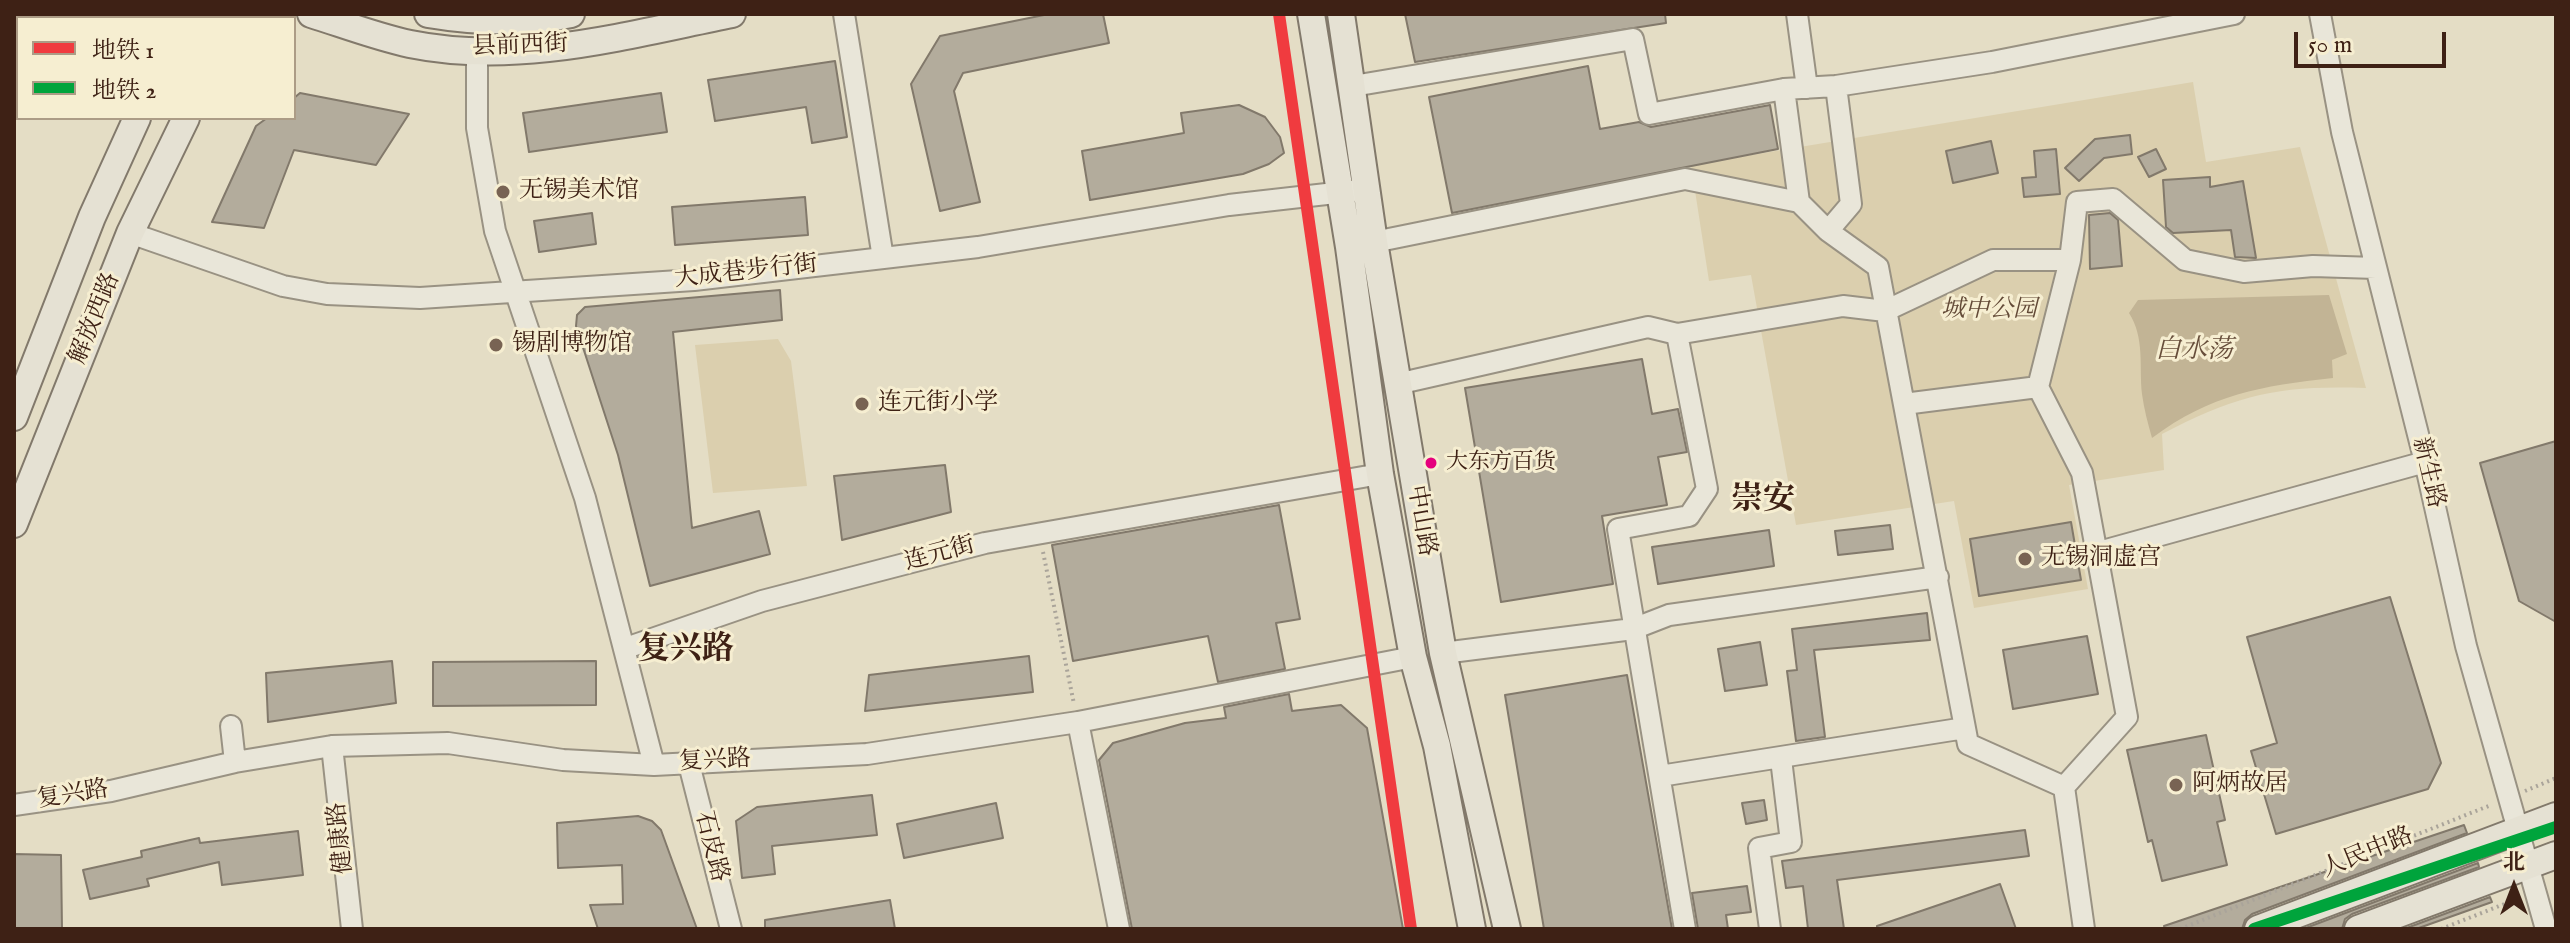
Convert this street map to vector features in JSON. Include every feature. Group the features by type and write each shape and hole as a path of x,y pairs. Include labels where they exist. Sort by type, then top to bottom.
{"main road":[{"name":"县前西街","path":"311,14 411,44 477,52 570,47 732,14"},
{"name":"县前西街","path":"428,14 460,20 529,22 571,14"},
{"name":"中山路","path":"1311,14 1380,474 1413,657 1437,746 1472,929"},
{"name":"中山路","path":"1341,14 1374,242 1443,653 1507,929"},
{"name":"解放西路","path":"14,417 92,217 136,120"},
{"name":"解放西路","path":"14,524 130,233 185,120"},
{"name":"人民中路","path":"2258,929 2556,816"},
{"path":"2358,929 2532,878 2556,855"}],"street":[{"path":"844,14 883,258"},
{"path":"1797,14 1807,88"},
{"path":"1353,86 1633,39 1649,114 1784,89 1836,86 1992,62 2234,14"},
{"name":"新生路","path":"2320,14 2342,132 2425,462 2466,646 2546,929"},
{"path":"477,52 477,128 495,231 585,498 654,765"},
{"path":"1828,231 1851,204 1836,86"},
{"path":"1784,89 1799,202"},
{"path":"1374,242 1685,179 1799,202 1828,231 1878,267 1968,744 2064,787"},
{"name":"大成巷步行街","path":"130,233 283,286 327,294 420,298 694,280 978,247 1229,205 1367,188"},
{"path":"2064,787 2127,717 2082,473 2038,387 2070,260 2077,202 2113,199 2185,260 2244,272 2313,266 2376,268"},
{"path":"1397,384 1648,327 1677,334 1843,306 1885,311 1993,260 2070,260"},
{"path":"1677,334 1707,489 1689,516 1618,529 1685,929"},
{"path":"1904,404 2038,387"},
{"path":"2099,552 2425,462"},
{"name":"连元街","path":"626,648 762,601 985,543 1380,474"},
{"path":"1443,653 1633,629 1669,615 1938,577"},
{"name":"复兴路","path":"14,805 111,791 235,762 332,746 448,743 563,760 654,765 867,754 1078,722 1413,657"},
{"path":"1078,722 1119,929"},
{"path":"231,726 235,762"},
{"path":"1660,776 1965,728"},
{"name":"健康路","path":"332,746 352,929"},
{"path":"1770,929 1759,848 1791,842 1781,759"},
{"name":"石皮路","path":"689,764 731,929"},
{"path":"2064,787 2084,929"}],"path":[{"path":"1039,533 1078,722"},
{"name":"人民中路","path":"2180,929 2556,778"},
{"path":"2441,929 2532,878"}],"green space":[{"name":"城中公园","path":"2193,82 2206,162 2300,147 2366,388 2308,388 2237,401 2162,434 2164,470 2069,485 2088,589 1974,608 1954,501 1796,525 1751,275 1709,281 1691,165"},
{"path":"778,339 791,361 807,486 713,493 695,345"}],"water":[{"name":"白水荡","path":"2329,295 2347,354 2332,360 2333,378 2238,394 2195,411 2152,438 2142,394 2139,342 2129,313 2138,300"}],"building":[{"path":"1049,14 1103,14 1109,43 963,73 954,91 980,202 940,211 911,84 940,36"},
{"path":"1405,14 1665,14 1666,23 1415,62"},
{"path":"835,61 847,137 812,143 806,107 715,121 708,80"},
{"path":"1588,66 1600,129 1639,122 1651,127 1770,105 1778,149 1452,213 1429,97"},
{"path":"300,93 409,114 376,165 294,150 264,228 212,222 256,126 264,120 296,120 296,96"},
{"path":"661,93 667,132 529,152 523,113"},
{"path":"1239,105 1265,117 1280,137 1284,153 1269,164 1243,174 1090,200 1082,151 1184,133 1181,113"},
{"path":"2130,135 2132,154 2104,158 2079,181 2065,168 2095,139"},
{"path":"1991,141 1998,173 1953,183 1946,151"},
{"path":"2056,149 2060,194 2024,197 2022,178 2036,177 2034,151"},
{"path":"2156,149 2166,169 2149,177 2138,157"},
{"path":"2210,177 2210,187 2243,181 2256,258 2235,257 2231,230 2173,233 2166,227 2163,180"},
{"path":"805,197 808,235 675,245 672,207"},
{"path":"592,213 596,244 539,252 534,221"},
{"path":"2110,213 2118,220 2122,266 2090,269 2089,215"},
{"path":"780,290 782,320 673,332 692,528 759,511 770,554 650,586 618,455 576,326 577,315 585,307"},
{"path":"1642,359 1652,414 1678,409 1687,452 1658,457 1667,505 1602,516 1613,584 1501,602 1465,388"},
{"path":"2556,441 2556,622 2519,601 2480,463"},
{"path":"945,465 951,512 842,540 834,476"},
{"path":"1279,505 1300,619 1276,623 1285,669 1218,682 1208,636 1073,661 1052,545"},
{"name":"无锡洞虚宫","path":"2071,522 2081,580 1979,596 1970,539"},
{"path":"1890,525 1893,549 1838,555 1835,531"},
{"path":"1769,530 1774,566 1658,584 1652,547"},
{"path":"2390,597 2441,763 2428,789 2276,834 2251,751 2277,743 2247,637"},
{"path":"1927,613 1930,640 1814,650 1825,737 1796,741 1787,671 1797,670 1792,629"},
{"path":"2087,636 2098,694 2013,709 2003,650"},
{"path":"1760,642 1767,685 1725,691 1718,649"},
{"path":"1029,656 1033,692 865,711 869,675"},
{"path":"392,661 396,703 268,722 266,673"},
{"path":"596,661 596,705 433,706 433,662"},
{"path":"1627,675 1672,929 1544,929 1505,695"},
{"path":"1289,694 1292,711 1341,705 1367,728 1403,929 1132,929 1099,760 1113,743 1185,723 1226,718 1224,707"},
{"name":"阿炳故居","path":"2206,735 2225,820 2217,822 2227,865 2162,881 2152,840 2148,842 2127,750"},
{"path":"872,795 877,835 772,846 775,874 742,878 736,821 757,807"},
{"path":"1764,800 1767,820 1746,824 1742,803"},
{"path":"996,803 1003,838 904,858 897,824"},
{"path":"638,816 652,821 661,830 697,929 598,929 590,905 623,904 622,865 558,868 557,823"},
{"path":"2464,825 2467,833 2252,914 2245,920 2242,929 2165,929 2164,926"},
{"path":"2025,830 2029,856 1837,880 1844,929 1808,929 1803,886 1786,888 1782,861"},
{"path":"298,831 303,875 222,885 219,862 147,879 149,886 90,899 83,870 142,857 141,851 199,838 200,843"},
{"path":"14,854 61,855 62,929 14,929"},
{"path":"2478,863 2479,867 2352,914 2345,919 2342,929 2303,929"},
{"path":"2000,884 2016,929 1877,929 1877,926"},
{"path":"1747,886 1751,912 1726,915 1728,929 1698,929 1692,893"},
{"path":"2490,897 2492,902 2416,929 2404,929"},
{"path":"890,900 895,929 765,929 765,920"}],"metro line":[{"name":"1","path":"1279,14 1411,929"},
{"name":"2","path":"2254,929 2556,827"}],"place":[{"name":"无锡美术馆","path":"503,192"},
{"name":"锡剧博物馆","path":"496,345"},
{"name":"连元街小学","path":"862,404"},
{"name":"大东方百货","path":"1431,463"},
{"name":"无锡洞虚宫","path":"2025,559"},
{"name":"阿炳故居","path":"2176,785"}],"district":[{"name":"崇安","path":"1763,501"},
{"name":"复兴路","path":"686,651"}]}
